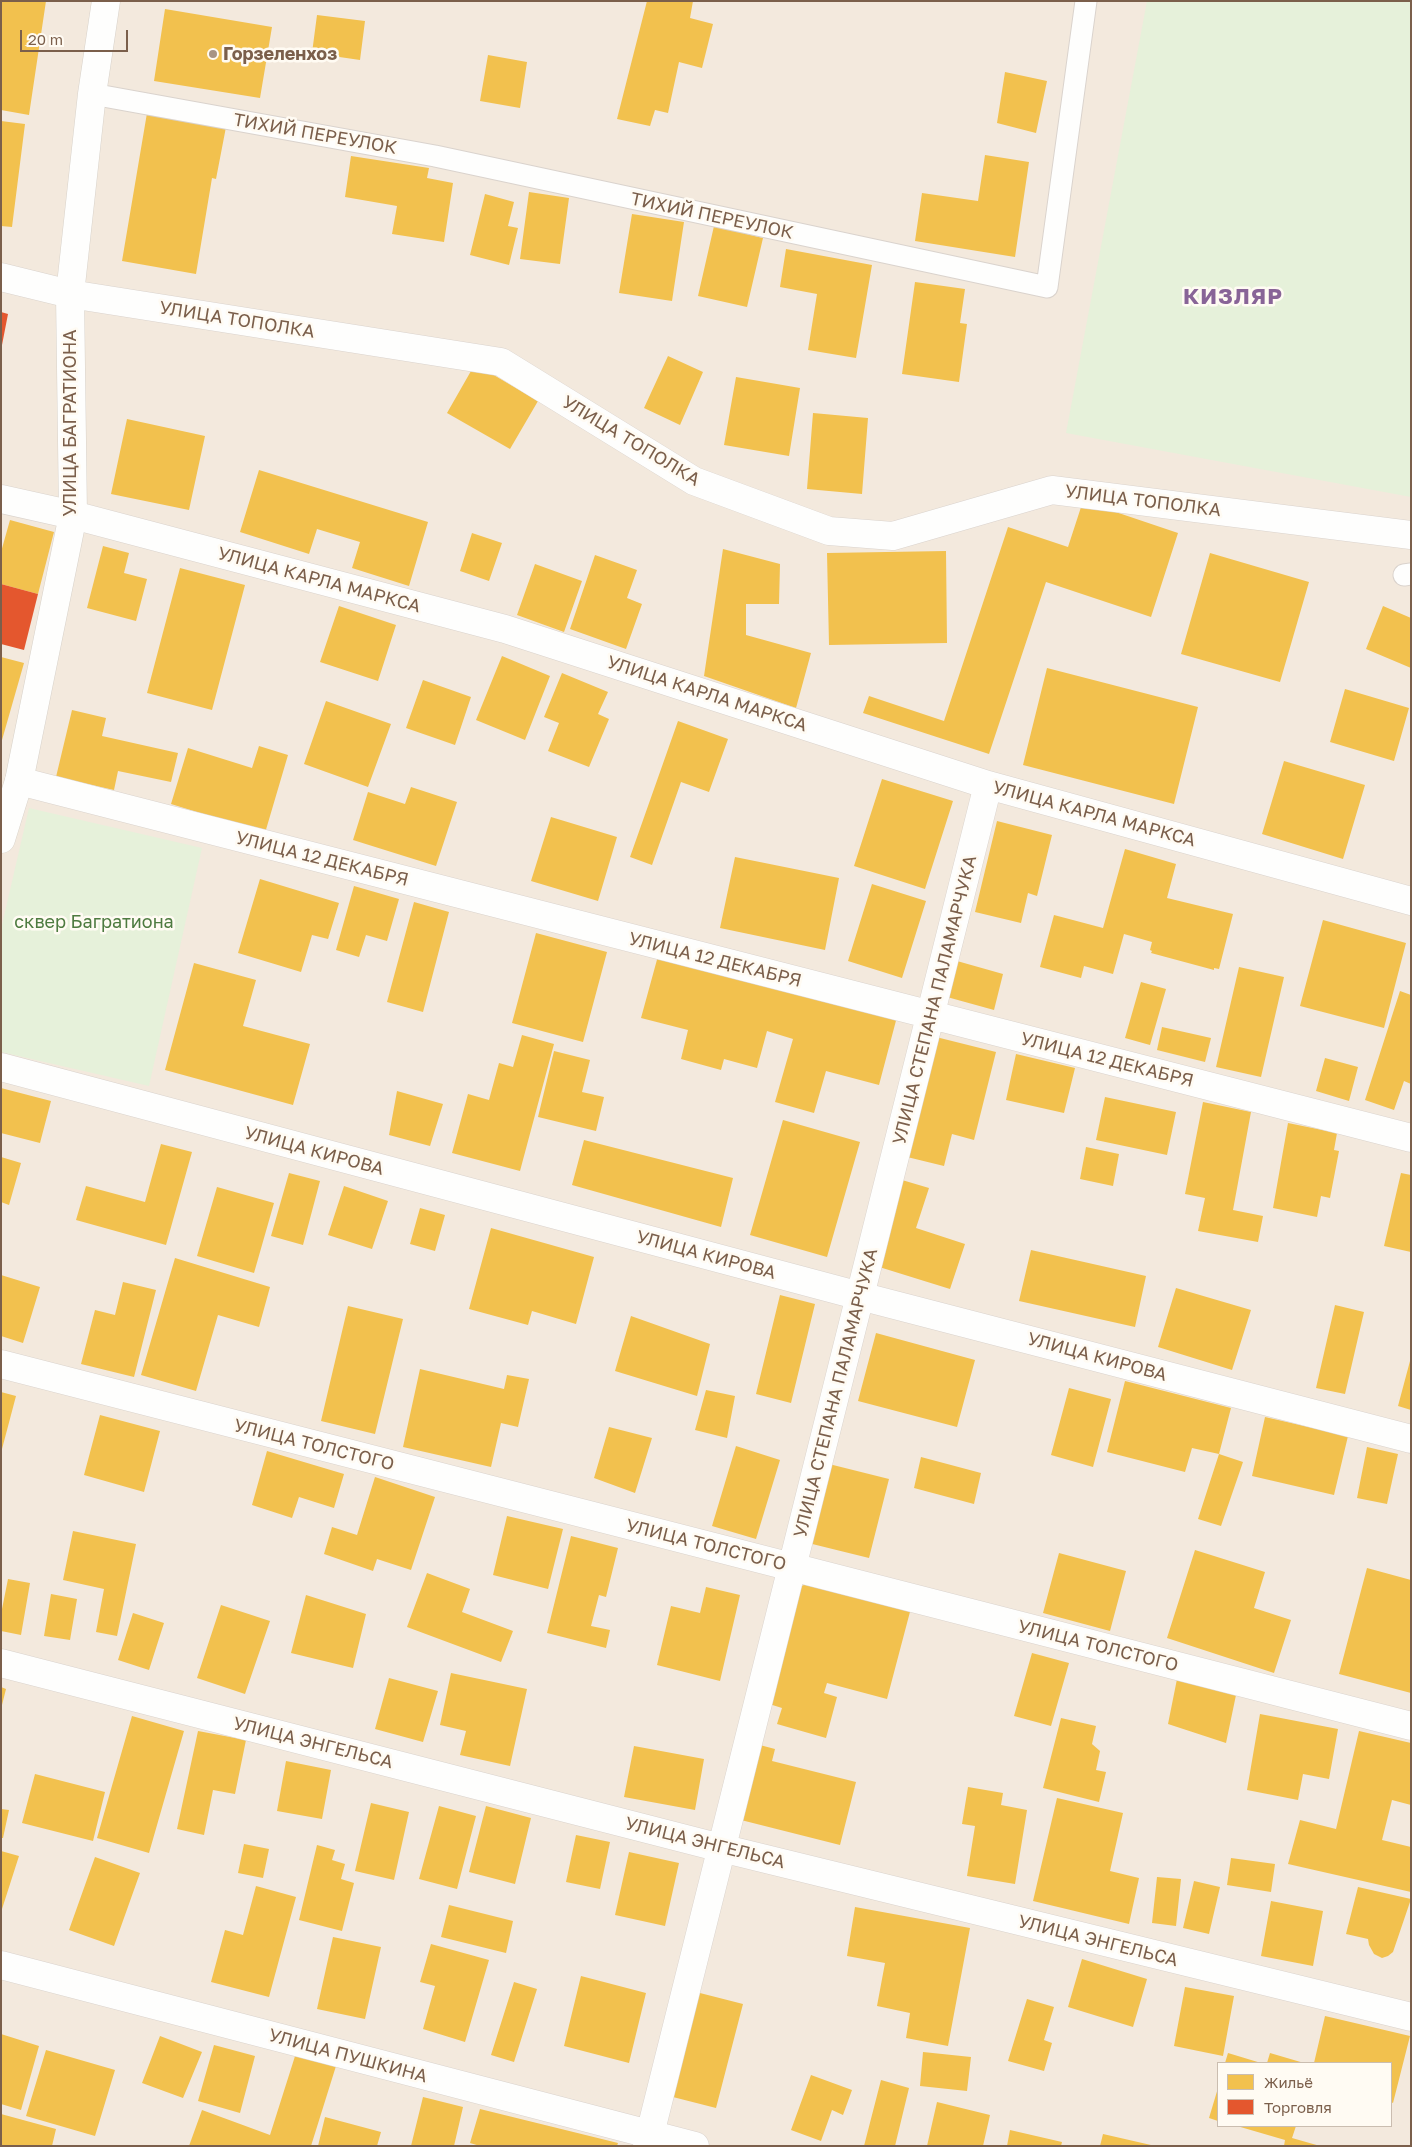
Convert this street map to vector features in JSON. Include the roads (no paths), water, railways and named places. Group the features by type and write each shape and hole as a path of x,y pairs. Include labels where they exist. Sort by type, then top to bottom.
{"street":[{"name":"УЛИЦА БАГРАТИОНА","path":"1,839 19,781 72,515 70,294 92,94 106,1"},
{"name":"УЛИЦА ТОПОЛКА","path":"1,277 70,294 501,362 694,481 829,531 892,536 1052,490 1411,535"},
{"name":"УЛИЦА КАРЛА МАРКСА","path":"1,499 72,515 505,629 988,785 1411,901"},
{"name":"УЛИЦА 12 ДЕКАБРЯ","path":"19,781 1411,1138"},
{"name":"УЛИЦА СТЕПАНА ПАЛАМАРЧУКА","path":"648,2140 988,785"},
{"name":"УЛИЦА КИРОВА","path":"1,1067 860,1296 1411,1439"},
{"name":"УЛИЦА ТОЛСТОГО","path":"1,1364 1411,1726"},
{"name":"УЛИЦА ЭНГЕЛЬСА","path":"1,1663 722,1848 1411,2017"},
{"name":"УЛИЦА ПУШКИНА","path":"1,1966 648,2140 695,2146"}],"lane":[{"name":"ТИХИЙ ПЕРЕУЛОК","path":"92,94 435,156 1047,287 1086,1"}],"place":[{"name":"Горзеленхоз","path":"213,54"}],"district":[{"name":"КИЗЛЯР","path":"1233,297"}],"park label":[{"name":"сквер Багратиона","path":"94,922"}]}
